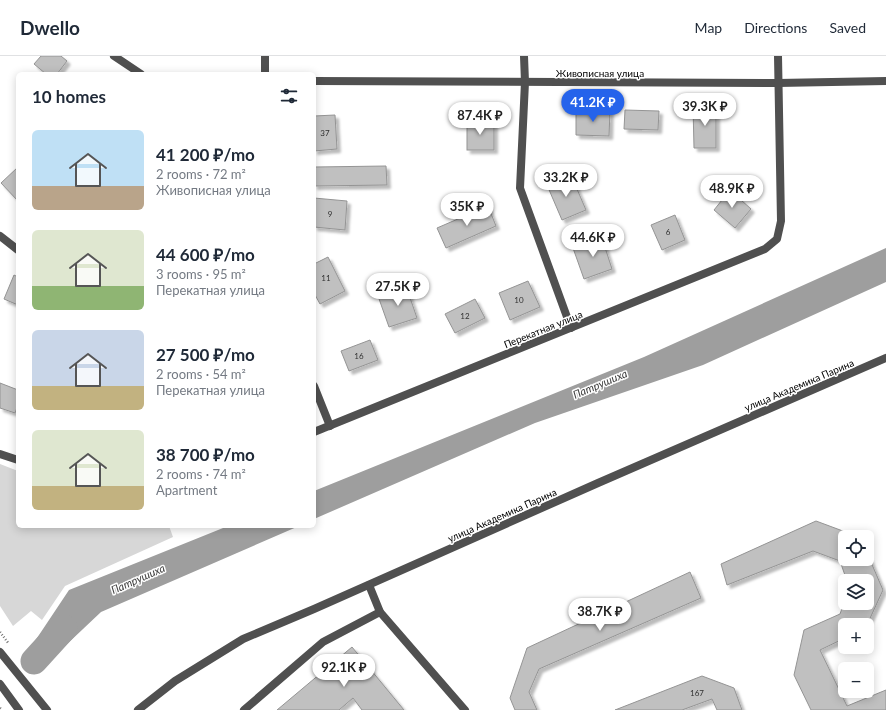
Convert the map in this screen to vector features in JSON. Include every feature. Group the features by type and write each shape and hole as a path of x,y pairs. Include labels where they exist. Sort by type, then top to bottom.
{"street":[{"path":"114,56 138,72"},
{"path":"265,56 265,72"},
{"path":"524,56 525,82 520,188 571,328"},
{"path":"778,56 778,83"},
{"name":"Живописная улица","path":"316,81 778,83 886,81"},
{"name":"Перекатная улица","path":"316,431 765,249 777,239 781,221 778,83"},
{"path":"0,236 16,248"},
{"name":"улица Академика Парина","path":"138,710 175,681 242,639 369,585 598,483 886,358"},
{"path":"316,391 330,426"},
{"path":"0,454 16,459"},
{"path":"369,585 380,612 465,710"},
{"path":"244,710 323,642 380,612"},
{"path":"0,652 47,710"},
{"path":"0,684 19,710"}],"path":[{"path":"0,632 4,638"}],"shaded area":[{"path":"0,464 16,470 16,528 170,528 173,537 65,586 42,620 31,611 13,626 0,606"}],"water":[{"path":"886,248 886,282 703,365 535,423 316,518 316,490 644,357"},
{"path":"223,528 294,528 101,612 47,663 31,647 69,590"}],"building":[{"path":"41,56 61,56 67,61 59,72 44,72 34,64"},
{"path":"693,106 716,106 716,148 694,148"},
{"path":"576,110 610,111 609,136 576,135"},
{"path":"625,110 659,111 658,130 624,129"},
{"path":"335,115 337,149 316,151 316,116"},
{"path":"467,122 494,122 494,150 467,150"},
{"path":"386,166 387,185 316,186 316,167"},
{"path":"16,169 16,199 1,183"},
{"path":"571,175 586,210 562,220 547,185"},
{"path":"730,190 751,209 735,228 714,210"},
{"path":"316,198 347,201 345,230 316,227"},
{"path":"488,206 496,226 446,248 437,228"},
{"path":"675,215 685,240 662,250 651,225"},
{"path":"602,238 612,269 584,279 573,248"},
{"path":"328,257 345,291 320,304 316,297 316,263"},
{"path":"14,275 16,276 16,304 4,299"},
{"path":"528,281 540,307 510,320 499,293"},
{"path":"406,286 417,318 389,327 378,296"},
{"path":"475,299 485,318 455,333 445,314"},
{"path":"370,340 378,360 349,371 341,351"},
{"path":"0,383 16,389 16,410 15,413 0,408"},
{"path":"816,521 840,530 838,530 838,560 813,551 727,585 721,564"},
{"path":"842,566 873,566 883,590 874,610 874,574 845,574"},
{"path":"690,572 701,598 539,669 529,692 537,710 515,710 510,698 527,648"},
{"path":"841,610 874,610 870,618 838,618 838,641 820,650 838,687 838,698 843,698 847,706 866,698 874,698 874,695 886,690 886,710 811,710 794,675 804,630 840,614"},
{"path":"352,647 404,710 362,710 353,698 339,710 277,710"},
{"path":"702,676 734,688 742,710 717,710 712,699 682,710 615,710"}],"waterway":[{"name":"Патрушиха","path":"34,661 64,628"}]}
